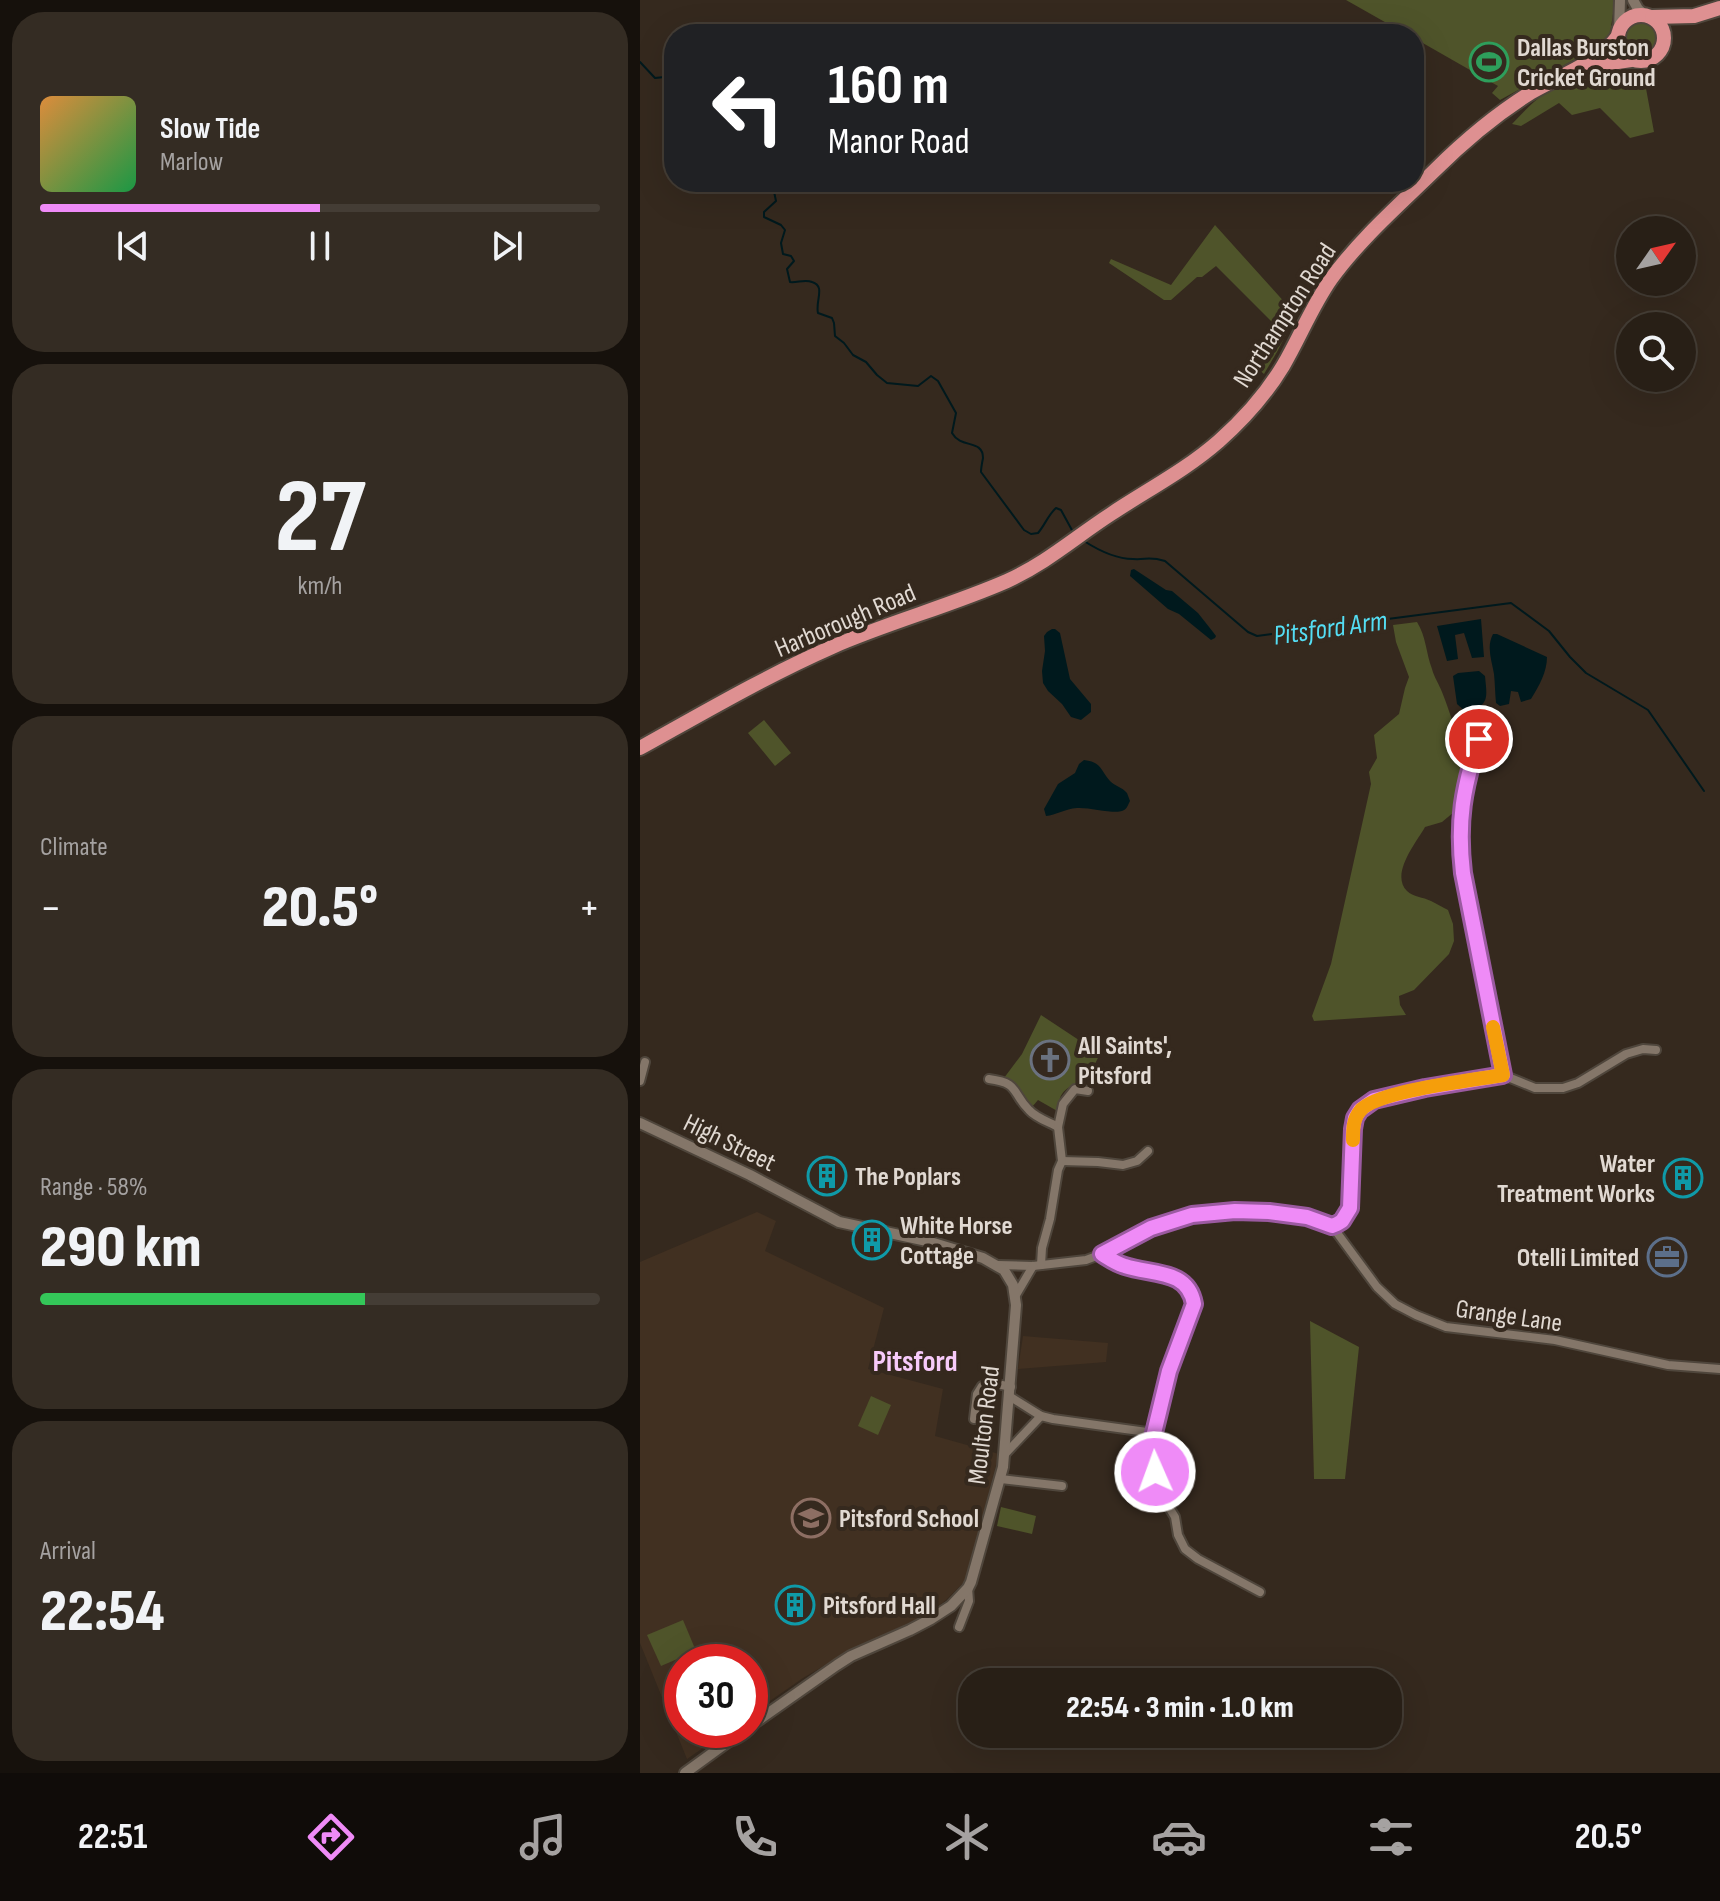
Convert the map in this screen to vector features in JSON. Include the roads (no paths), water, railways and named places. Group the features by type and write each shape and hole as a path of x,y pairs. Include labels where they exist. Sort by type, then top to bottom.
{"highway":[{"path":"1694,16 1672,32 1653,57 1638,62 1631,60 1619,44 1622,25 1632,17 1694,16 1720,8"},
{"path":"1648,16 1661,27 1664,41"},
{"name":"Northampton Road","path":"1424,180 1478,130 1532,92 1610,46 1619,34"},
{"name":"Northampton Road","path":"1579,67 1631,60"},
{"name":"Northampton Road","path":"1071,544 1196,459 1227,434 1263,396 1332,278 1360,244 1412,192"},
{"name":"Harborough Road","path":"640,748 816,654 1004,582 1071,544"}],"street":[{"path":"1619,34 1620,0"},
{"path":"1633,0 1638,9 1648,16"},
{"path":"1479,739 1465,784 1459,843 1503,1075"},
{"path":"997,1265 1037,1266 1086,1260 1151,1228 1192,1215 1269,1212 1307,1217 1332,1226 1342,1221 1350,1208 1353,1129 1355,1118 1367,1104 1392,1095 1503,1075 1535,1088 1563,1088 1578,1083 1626,1054 1643,1049 1656,1050"},
{"path":"640,1081 645,1062"},
{"path":"989,1079 1005,1081 1015,1089 1030,1112 1058,1127"},
{"path":"1016,1295 1037,1266 1050,1219 1062,1161 1058,1127 1063,1104 1075,1089 1088,1091"},
{"name":"High Street","path":"640,1123 847,1225 927,1241 997,1265"},
{"path":"1062,1161 1123,1165 1137,1161 1148,1151"},
{"name":"Grange Lane","path":"1332,1226 1377,1287 1395,1304 1446,1327 1555,1340 1668,1365 1720,1369"},
{"path":"1102,1254 1123,1266 1179,1279 1192,1294 1194,1304 1169,1371 1154,1433 1158,1454 1155,1485 1175,1517 1178,1535 1185,1549 1260,1592"},
{"path":"997,1265 1009,1277 1016,1295"},
{"name":"Moulton Road","path":"768,1713 844,1660 910,1630 951,1606 968,1588 979,1560 1001,1479 1016,1295"},
{"path":"974,1419 977,1394 982,1386 993,1383 1010,1391 1041,1416 1154,1433"},
{"path":"1005,1454 1041,1416"},
{"path":"1001,1479 1062,1486"},
{"path":"959,1627 969,1601 968,1588"},
{"path":"685,1773 719,1748"}],"water":[{"path":"1134,569 1172,591 1198,613 1215,638 1211,640 1168,609 1130,576"},
{"path":"1481,619 1484,657 1472,658 1464,633 1455,635 1458,659 1447,661 1437,626"},
{"path":"1052,629 1060,633 1070,679 1091,704 1091,712 1081,720 1071,717 1043,683 1044,636"},
{"path":"1493,634 1547,657 1540,684 1531,699 1521,702 1518,692 1511,691 1509,704 1500,706 1496,703 1490,649"},
{"path":"1479,671 1485,676 1485,699 1480,707 1467,713 1457,704 1453,676"},
{"path":"1084,760 1098,765 1110,781 1127,793 1130,801 1127,808 1118,812 1077,808 1046,816 1044,809 1058,784 1075,773"}],"waterway":[{"name":"Pitsford Arm","path":"640,62 655,78 664,77"},
{"name":"Pitsford Arm","path":"774,192 776,201 764,212 764,217 785,230 781,243 783,254 791,256 794,261 787,269 790,282 816,284 819,290 818,313 832,318 835,336 887,383 918,386 931,376 938,381 956,413 952,433 982,452 981,472 1024,530 1031,534 1038,533 1056,508 1061,510 1073,532"},
{"name":"Pitsford Arm","path":"1084,541 1120,557 1165,561 1248,632 1257,636 1511,603 1549,631 1586,673 1648,710 1704,791"}],"place":[{"name":"Dallas Burston Cricket Ground","path":"1489,62"},
{"name":"All Saints', Pitsford","path":"1050,1060"},
{"name":"The Poplars","path":"827,1176"},
{"name":"Water Treatment Works","path":"1683,1178"},
{"name":"White Horse Cottage","path":"872,1240"},
{"name":"Otelli Limited","path":"1667,1257"},
{"name":"Pitsford School","path":"811,1518"},
{"name":"Pitsford Hall","path":"795,1605"}],"district":[{"name":"Pitsford","path":"915,1361"}]}
